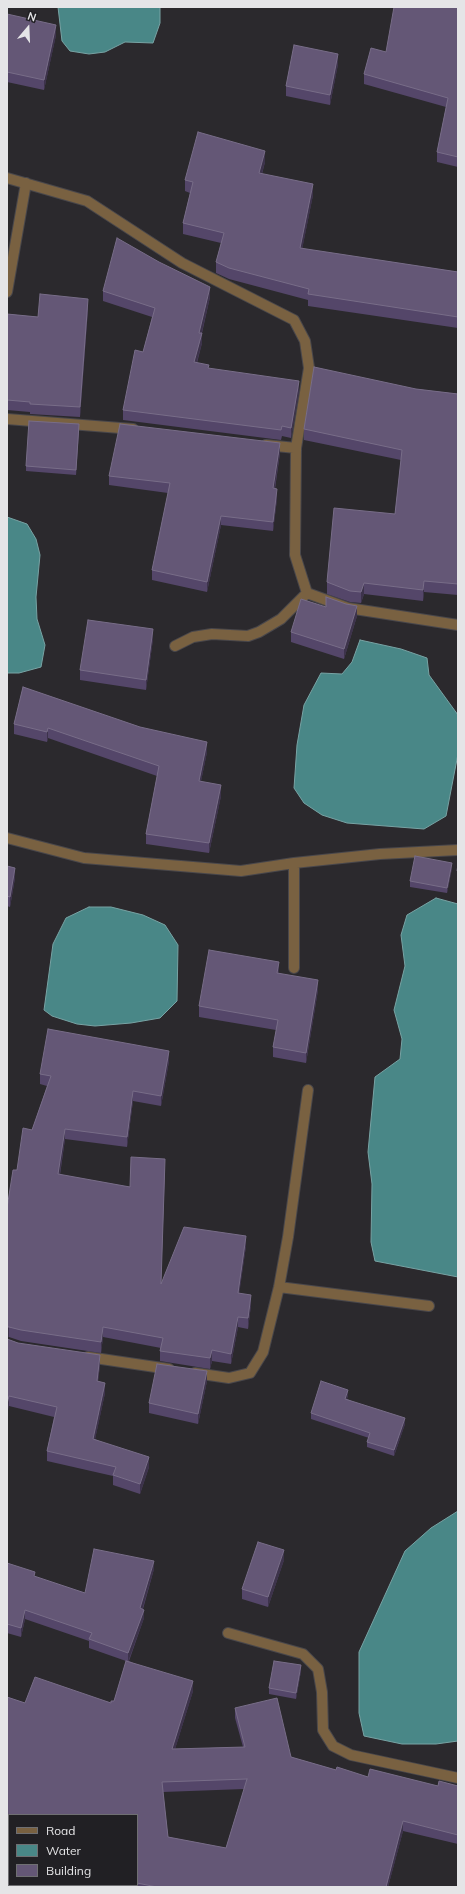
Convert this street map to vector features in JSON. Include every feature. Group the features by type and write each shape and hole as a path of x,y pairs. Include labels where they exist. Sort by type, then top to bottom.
{"street":[{"path":"7,178 87,201 182,263 294,320 305,341 312,368 296,448 295,555 307,592"},
{"path":"7,292 26,183"},
{"path":"7,420 108,426 147,430"},
{"path":"257,443 296,448"},
{"path":"307,592 348,608 458,625"},
{"path":"175,646 193,637 212,634 248,636 260,632 282,619 307,592"},
{"path":"7,838 84,858 241,871 294,863 380,854 458,850"},
{"path":"294,863 294,968"},
{"path":"75,1355 229,1378 250,1373 263,1352 279,1287 308,1090"},
{"path":"279,1287 429,1306"},
{"path":"228,1633 303,1654 318,1669 322,1692 323,1730 333,1746 351,1755 458,1778"}],"water":[{"path":"58,7 160,7 160,23 153,43 125,42 105,52 89,54 70,51 62,41"},
{"path":"7,517 27,524 36,539 40,555 36,597 37,619 45,645 41,667 19,673 7,673"},
{"path":"360,640 401,649 427,658 429,675 458,715 458,754 446,816 424,829 347,823 322,815 304,803 294,788 297,745 304,705 321,673 342,674 352,662"},
{"path":"436,898 458,904 458,1277 375,1261 371,1242 372,1184 368,1152 375,1077 400,1059 402,1039 394,1010 405,966 401,935 407,915"},
{"path":"89,907 111,907 143,915 165,925 178,945 177,1001 160,1018 131,1023 95,1026 77,1024 52,1016 44,1010 53,944 66,918"},
{"path":"458,1511 458,1741 436,1744 402,1744 364,1736 359,1713 359,1652 405,1551 431,1528"}],"building":[{"path":"394,7 458,7 458,157 437,152 448,98 364,74 371,48 386,52"},
{"path":"7,14 56,25 44,80 7,72"},
{"path":"294,45 338,54 330,95 286,86"},
{"path":"198,132 265,151 259,173 313,184 300,248 458,272 458,317 308,294 309,289 229,268 216,262 224,233 183,223 193,182 185,180"},
{"path":"117,238 159,262 210,287 199,333 202,333 194,362 209,365 208,368 299,381 291,428 282,426 281,430 123,410 135,350 143,352 155,308 103,291"},
{"path":"40,294 88,299 80,407 30,404 30,402 7,400 7,314 38,317"},
{"path":"314,367 416,389 458,394 458,584 424,581 423,590 364,583 361,592 350,591 327,582 334,508 395,514 402,450 304,429"},
{"path":"29,421 79,424 76,470 26,466"},
{"path":"120,424 280,443 273,488 277,489 273,522 221,516 207,582 152,570 170,483 109,476"},
{"path":"326,597 357,606 344,649 291,632 301,599 326,607"},
{"path":"88,620 153,629 146,680 80,670"},
{"path":"23,687 140,727 207,742 199,781 221,785 209,843 146,834 159,766 48,728 47,732 14,724"},
{"path":"415,856 452,863 447,888 410,881"},
{"path":"7,866 15,868 10,897 7,896"},
{"path":"209,950 279,962 277,973 318,980 306,1053 273,1047 278,1020 199,1006"},
{"path":"48,1029 169,1051 161,1096 133,1091 127,1137 65,1129 58,1174 130,1187 131,1157 165,1159 161,1284 184,1227 246,1236 238,1293 251,1295 248,1318 238,1317 231,1354 212,1350 210,1358 160,1351 163,1338 103,1327 101,1342 7,1327 7,1208 13,1170 17,1170 23,1128 32,1130 51,1076 40,1074"},
{"path":"7,1339 18,1343 100,1355 97,1381 105,1383 93,1439 149,1457 140,1484 113,1475 116,1467 47,1451 57,1407 9,1396 7,1404"},
{"path":"157,1364 207,1371 198,1414 149,1403"},
{"path":"321,1381 348,1390 345,1399 405,1418 394,1450 367,1442 370,1433 311,1413"},
{"path":"258,1542 284,1550 268,1597 242,1589"},
{"path":"94,1549 154,1561 140,1608 144,1610 128,1653 89,1639 92,1633 25,1610 21,1628 7,1624 7,1563 35,1572 34,1576 85,1593"},
{"path":"126,1661 193,1681 172,1749 245,1747 235,1708 277,1698 291,1757 336,1770 337,1767 368,1777 370,1769 438,1786 439,1781 458,1786 458,1835 403,1821 386,1887 157,1887 138,1883 138,1814 8,1814 7,1825 7,1697 25,1703 35,1677 111,1703 111,1701 114,1701","holes":["247,1779 226,1848 168,1837 162,1782"]},
{"path":"274,1661 301,1665 296,1693 269,1688"}]}
